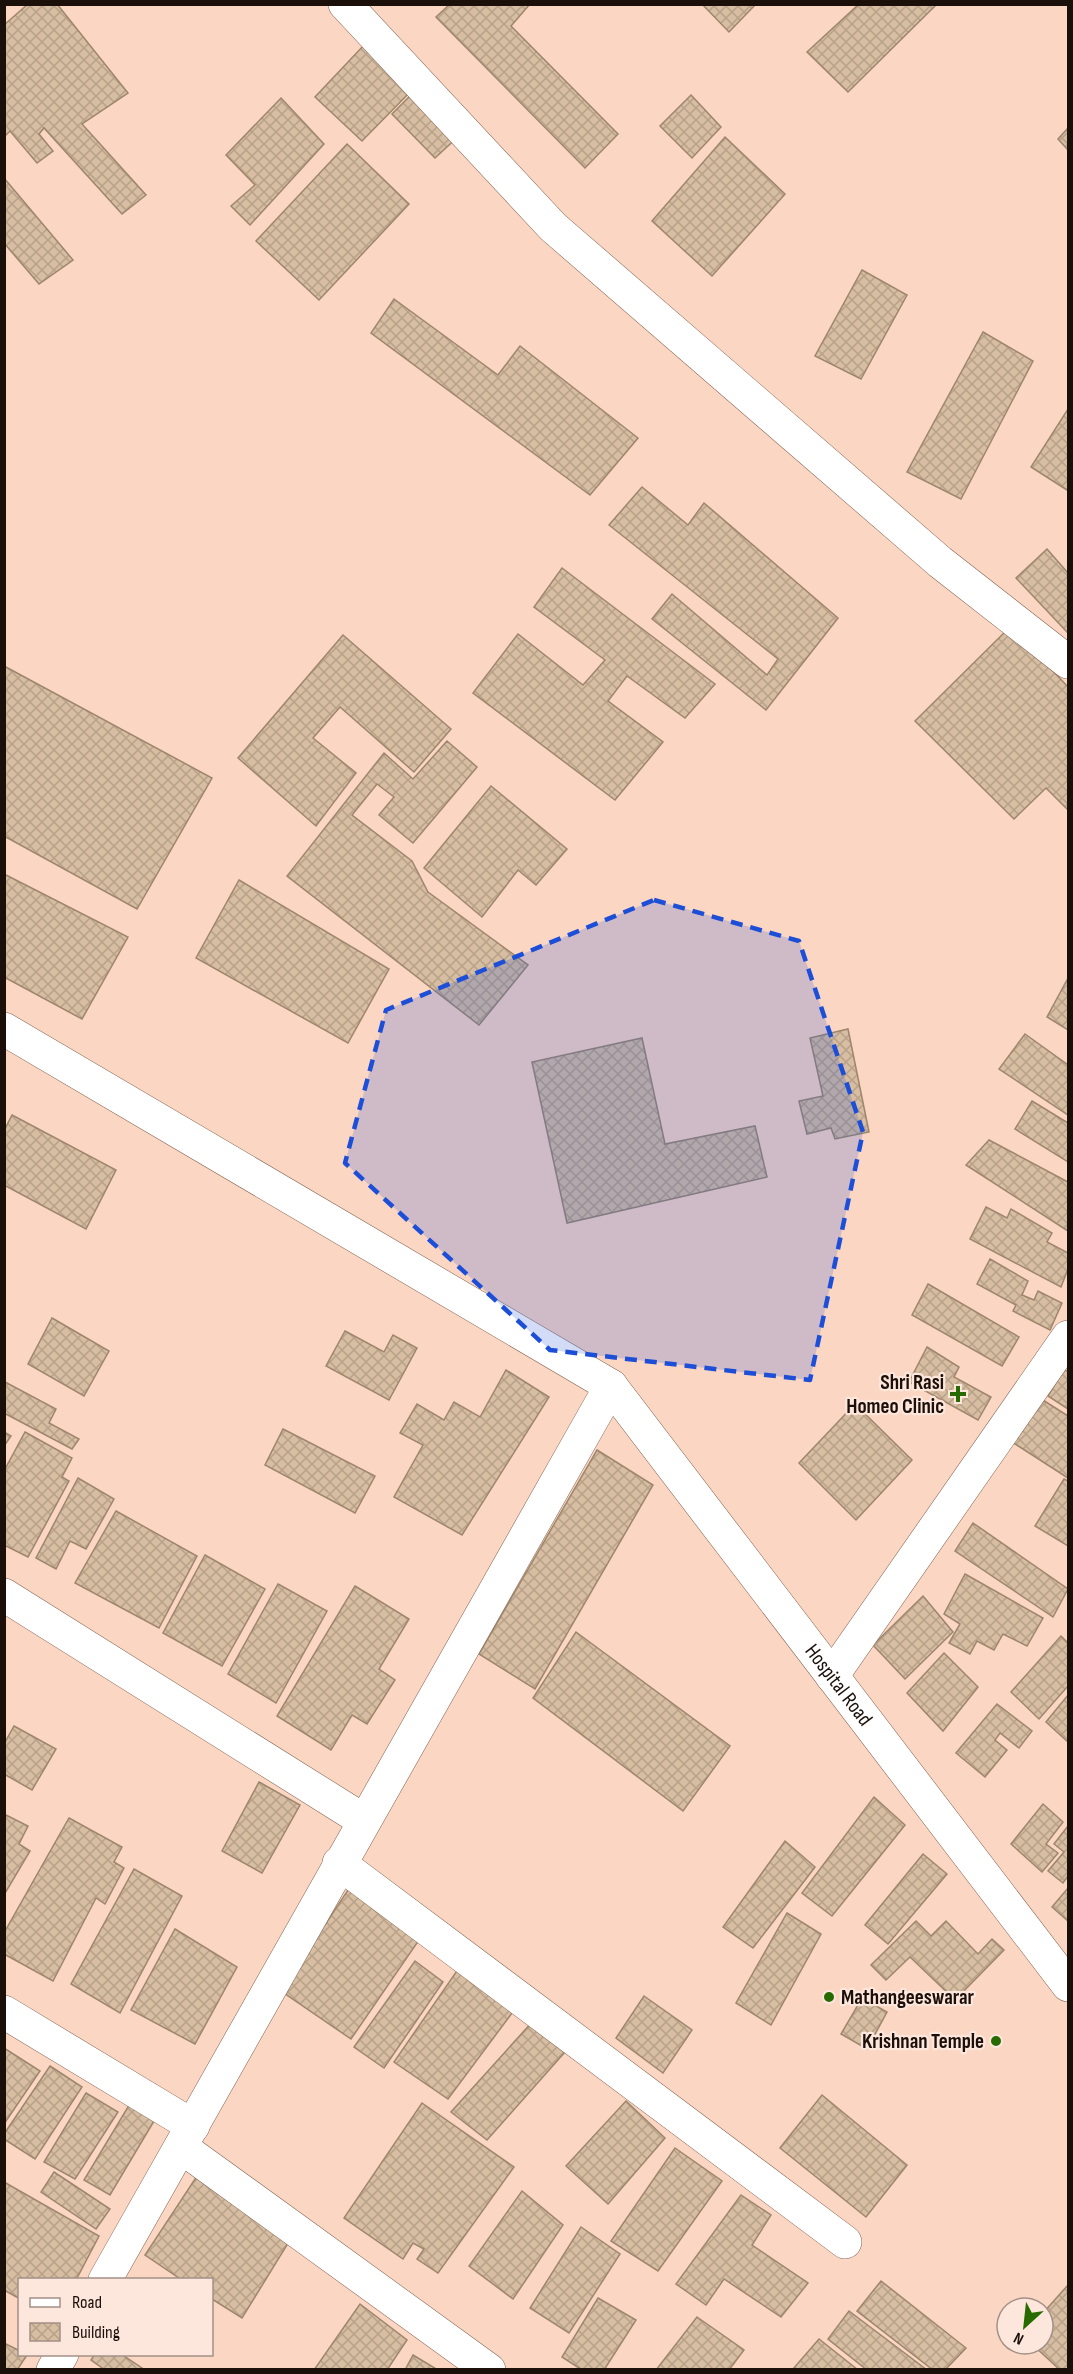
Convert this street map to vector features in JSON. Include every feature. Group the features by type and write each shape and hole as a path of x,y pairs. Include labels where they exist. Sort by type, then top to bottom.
{"street":[{"path":"345,4 553,227 940,562 1068,662"},
{"path":"4,1029 611,1386 106,2278"},
{"path":"832,1676 1068,1337"},
{"name":"Hospital Road","path":"611,1386 1068,1984"},
{"path":"4,1595 363,1821"},
{"path":"339,1863 845,2242"},
{"path":"4,2012 187,2136 489,2370"},
{"path":"53,2370 61,2356"}],"highlighted area":[{"path":"654,900 799,941 863,1132 810,1380 550,1350 345,1163 386,1010"}],"building":[{"path":"28,4 57,4 128,93 82,124 146,195 122,214 44,128 39,134 53,151 37,163 10,131 4,137 4,25"},
{"path":"450,4 530,4 511,26 618,134 585,168 436,17"},
{"path":"702,4 756,4 729,32"},
{"path":"859,4 937,4 848,92 807,52"},
{"path":"365,44 412,90 362,141 315,97"},
{"path":"417,89 461,134 435,158 392,114"},
{"path":"691,95 721,127 692,158 660,126"},
{"path":"281,98 324,144 250,225 231,206 255,185 226,155"},
{"path":"1068,128 1068,150 1058,139"},
{"path":"725,137 785,194 712,276 652,221"},
{"path":"347,144 409,204 319,300 256,241"},
{"path":"4,178 73,260 39,284 4,243"},
{"path":"862,270 907,295 861,379 815,356"},
{"path":"394,299 498,375 520,346 638,438 590,495 371,333"},
{"path":"983,332 1033,361 961,499 907,472"},
{"path":"1068,409 1068,487 1067,490 1031,467"},
{"path":"642,487 688,525 704,503 838,618 766,710 652,619 672,594 767,675 778,659 609,525"},
{"path":"1047,549 1068,573 1068,633 1016,578"},
{"path":"562,568 715,684 685,718 627,676 608,701 663,742 615,800 473,693 518,634 583,685 605,660 534,607"},
{"path":"1011,626 1068,687 1068,810 1046,788 1014,819 915,721"},
{"path":"343,635 451,729 414,772 340,707 313,738 356,773 316,826 238,758"},
{"path":"4,666 212,778 137,909 4,836"},
{"path":"447,741 477,767 413,843 379,815 394,797 377,784 352,815 412,861 428,892 528,965 479,1025 287,876 384,753 413,779"},
{"path":"491,786 567,849 536,885 518,870 482,917 424,868"},
{"path":"4,874 128,937 82,1019 4,977"},
{"path":"239,880 389,969 348,1043 196,958"},
{"path":"1068,978 1068,1030 1047,1017"},
{"path":"848,1029 869,1132 835,1139 831,1128 807,1134 799,1101 823,1096 810,1038"},
{"path":"1025,1034 1068,1065 1068,1115 999,1069"},
{"path":"642,1038 665,1144 755,1126 767,1177 567,1223 532,1062"},
{"path":"1032,1101 1068,1123 1068,1162 1015,1129"},
{"path":"12,1115 116,1170 86,1229 4,1185 4,1131"},
{"path":"989,1140 1068,1182 1068,1231 966,1165"},
{"path":"986,1207 1007,1218 1011,1209 1052,1233 1047,1242 1068,1253 1068,1269 1061,1287 970,1239"},
{"path":"990,1259 1028,1281 1022,1295 1034,1300 1038,1291 1062,1303 1050,1330 1013,1311 1016,1305 977,1284"},
{"path":"928,1284 1019,1337 1002,1366 912,1315"},
{"path":"52,1318 109,1351 84,1396 28,1364"},
{"path":"345,1331 384,1352 393,1335 417,1348 389,1400 326,1366"},
{"path":"927,1347 959,1367 954,1377 991,1397 978,1420 909,1382"},
{"path":"1064,1369 1068,1372 1068,1409 1048,1396"},
{"path":"506,1370 549,1397 462,1535 394,1497 423,1445 400,1433 417,1404 444,1420 454,1402 480,1417"},
{"path":"5,1382 56,1409 49,1423 79,1439 72,1449 4,1413"},
{"path":"1035,1395 1068,1416 1068,1478 1009,1440"},
{"path":"855,1404 912,1460 856,1520 799,1463"},
{"path":"283,1429 375,1476 355,1513 265,1465"},
{"path":"4,1432 11,1436 4,1446"},
{"path":"25,1432 72,1458 62,1477 69,1481 28,1557 4,1545 4,1471"},
{"path":"597,1450 653,1485 535,1689 479,1654"},
{"path":"78,1478 114,1499 86,1549 70,1541 56,1569 36,1558"},
{"path":"1064,1479 1068,1481 1068,1546 1035,1526"},
{"path":"116,1511 197,1556 159,1628 75,1583"},
{"path":"973,1523 1068,1589 1053,1617 955,1551"},
{"path":"205,1555 265,1589 222,1666 163,1633"},
{"path":"965,1574 1043,1618 1027,1646 1003,1634 994,1650 977,1641 970,1654 949,1643 960,1624 944,1614"},
{"path":"278,1584 327,1611 276,1703 228,1674"},
{"path":"355,1586 409,1619 379,1669 395,1680 367,1724 352,1715 331,1750 277,1716"},
{"path":"923,1596 953,1632 905,1679 873,1645"},
{"path":"576,1632 730,1746 683,1811 533,1698"},
{"path":"1061,1636 1068,1643 1068,1686 1039,1719 1011,1692"},
{"path":"944,1653 978,1687 943,1731 907,1693"},
{"path":"1068,1695 1068,1742 1046,1722"},
{"path":"997,1704 1032,1731 1019,1748 1000,1733 995,1740 1007,1750 985,1777 956,1753"},
{"path":"14,1726 56,1749 32,1790 4,1774 4,1744"},
{"path":"259,1782 300,1805 262,1873 222,1851"},
{"path":"874,1797 905,1825 832,1916 802,1893"},
{"path":"1043,1804 1063,1822 1046,1844 1058,1853 1042,1872 1011,1844"},
{"path":"4,1814 28,1826 19,1844 30,1851 4,1895"},
{"path":"69,1818 122,1847 114,1862 124,1868 105,1904 96,1898 53,1981 4,1954 4,1933"},
{"path":"1068,1826 1068,1876 1063,1883 1048,1871 1064,1852 1054,1844"},
{"path":"785,1841 815,1867 753,1948 723,1927"},
{"path":"923,1854 947,1874 888,1944 865,1925"},
{"path":"134,1869 182,1896 120,2013 71,1984"},
{"path":"350,1887 419,1940 351,2039 281,1991"},
{"path":"1068,1888 1068,1921 1052,1907"},
{"path":"787,1913 821,1934 771,2025 736,2003"},
{"path":"916,1921 931,1936 946,1921 978,1954 992,1939 1004,1950 955,2000 910,1957 886,1980 871,1965"},
{"path":"175,1929 237,1967 195,2044 131,2010"},
{"path":"415,1961 443,1982 384,2068 354,2047"},
{"path":"461,1965 515,2009 448,2099 394,2062"},
{"path":"644,1996 692,2030 663,2073 616,2038"},
{"path":"862,1998 887,2012 867,2049 841,2034"},
{"path":"533,2021 565,2052 487,2140 451,2112"},
{"path":"4,2048 40,2071 4,2124"},
{"path":"50,2066 82,2087 35,2159 4,2139 4,2134"},
{"path":"86,2093 118,2112 75,2179 44,2162"},
{"path":"822,2095 907,2165 866,2217 780,2148"},
{"path":"626,2101 665,2138 608,2204 566,2166"},
{"path":"131,2102 157,2116 110,2195 84,2180"},
{"path":"422,2103 514,2167 438,2273 417,2259 424,2249 413,2243 403,2259 344,2218"},
{"path":"675,2148 722,2181 658,2271 611,2241"},
{"path":"54,2172 110,2209 96,2229 41,2192"},
{"path":"197,2176 290,2240 242,2318 213,2300 213,2278 179,2278 145,2255"},
{"path":"4,2182 99,2236 77,2278 18,2278 18,2298 4,2290"},
{"path":"522,2191 563,2225 513,2299 469,2266"},
{"path":"741,2195 771,2215 752,2245 808,2283 781,2317 724,2279 706,2305 676,2284"},
{"path":"581,2227 620,2254 569,2333 530,2308"},
{"path":"881,2281 966,2348 945,2370 933,2370 857,2311"},
{"path":"1068,2285 1068,2370 1060,2370 1045,2356 1055,2356 1055,2300"},
{"path":"598,2298 636,2320 604,2370 582,2370 562,2357"},
{"path":"360,2304 407,2340 387,2370 314,2370"},
{"path":"849,2311 927,2370 867,2370 828,2339"},
{"path":"697,2317 744,2350 729,2370 656,2370"},
{"path":"819,2339 858,2370 793,2369"},
{"path":"4,2343 18,2350 18,2356 26,2356 17,2370 4,2370"},
{"path":"413,2355 438,2370 405,2370"},
{"path":"94,2356 124,2356 145,2370 105,2370 91,2360"}],"place":[{"name":"Shri Rasi Homeo Clinic","path":"958,1394"},
{"name":"Mathangeeswarar","path":"829,1997"},
{"name":"Krishnan Temple","path":"996,2041"}]}
